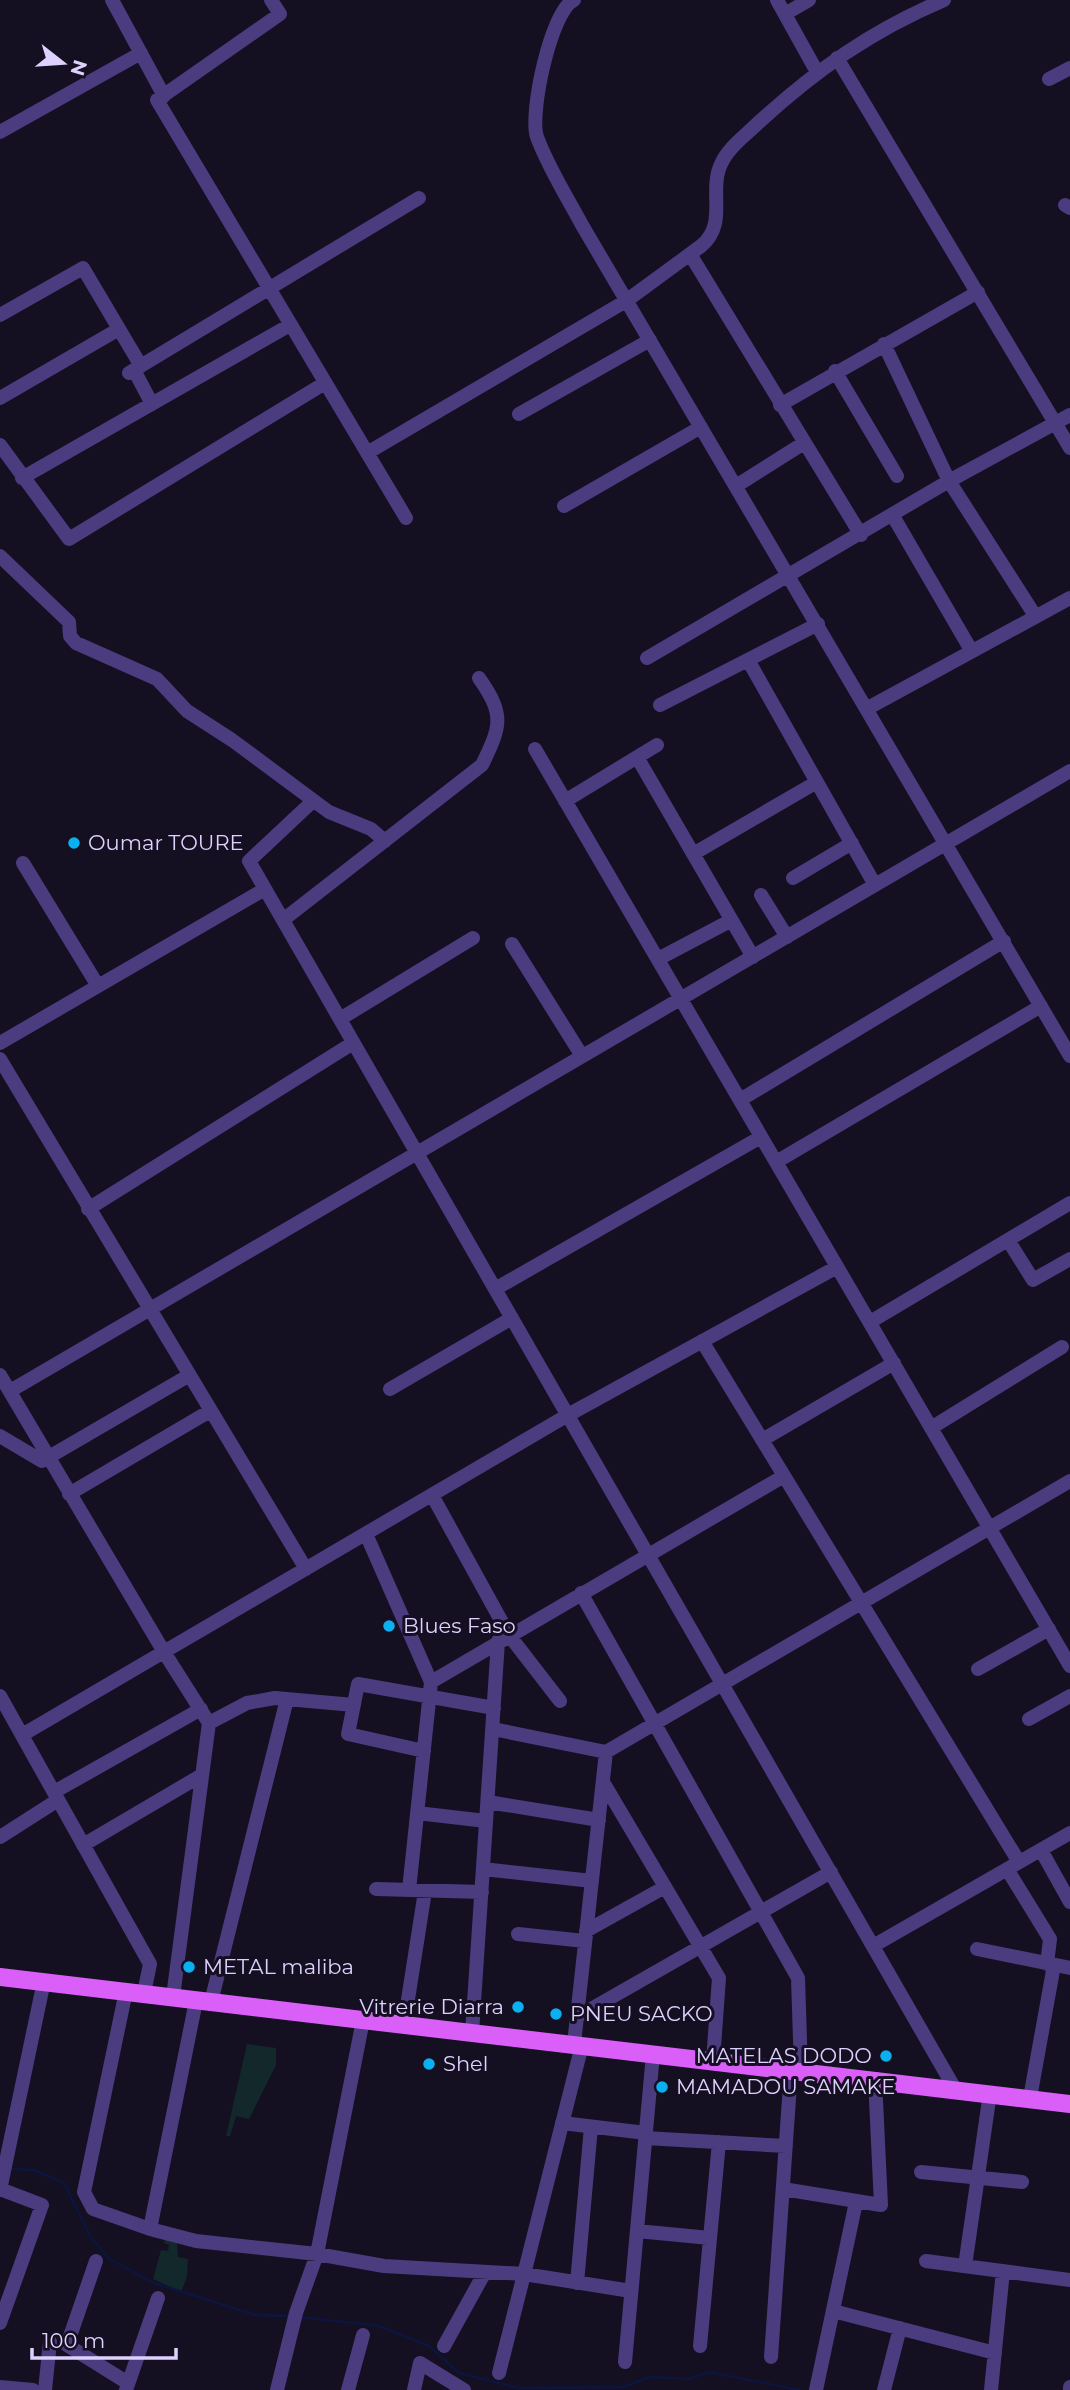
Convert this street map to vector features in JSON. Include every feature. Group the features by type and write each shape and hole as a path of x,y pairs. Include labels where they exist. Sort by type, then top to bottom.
{"main road":[{"path":"0,1977 1070,2104"}],"street":[{"path":"112,0 164,96"},
{"path":"271,0 279,15 157,100 405,518"},
{"path":"574,0 559,13 541,81 536,135 582,225 626,301 868,708 1070,1056"},
{"path":"777,0 817,72"},
{"path":"785,14 809,0"},
{"path":"367,453 626,301 690,254 710,238 716,226 718,172 724,158 800,84 915,10 944,0"},
{"path":"0,132 141,53"},
{"path":"837,58 1070,448"},
{"path":"1049,79 1070,68"},
{"path":"134,370 419,198"},
{"path":"690,254 860,535"},
{"path":"0,315 83,268 119,329 134,370 152,404"},
{"path":"780,405 835,371 978,292"},
{"path":"22,478 290,325"},
{"path":"0,398 119,329"},
{"path":"519,414 650,340"},
{"path":"884,344 949,481 1034,614"},
{"path":"835,371 897,476"},
{"path":"0,445 69,539 325,383"},
{"path":"647,658 949,481 1070,415"},
{"path":"564,506 701,427"},
{"path":"736,486 804,443"},
{"path":"893,516 971,650"},
{"path":"0,556 69,622 70,636 76,643 157,679 187,711 232,740 313,801 329,812 370,829 385,841"},
{"path":"868,708 1034,614 1068,604"},
{"path":"660,705 818,624"},
{"path":"748,660 875,885"},
{"path":"283,920 482,765 495,738 500,718 494,699 480,678"},
{"path":"565,801 657,745"},
{"path":"535,749 1070,1665"},
{"path":"637,757 753,957"},
{"path":"10,1391 1070,771"},
{"path":"693,854 817,782"},
{"path":"313,801 249,860 955,2089"},
{"path":"793,878 852,843"},
{"path":"23,863 98,986"},
{"path":"0,1043 265,889"},
{"path":"761,895 787,937"},
{"path":"658,959 730,921"},
{"path":"340,1018 473,938"},
{"path":"740,1100 1004,941"},
{"path":"512,944 582,1056"},
{"path":"776,1162 1041,1006"},
{"path":"88,1209 353,1042"},
{"path":"0,1059 148,1310 306,1569"},
{"path":"495,1289 761,1137"},
{"path":"870,1322 1070,1203"},
{"path":"1008,1240 1033,1280 1070,1259"},
{"path":"22,1735 568,1415 837,1267"},
{"path":"390,1389 512,1318"},
{"path":"702,1341 861,1603 1013,1866 1050,1939 1051,1964 1030,2098"},
{"path":"931,1428 1062,1347"},
{"path":"762,1440 894,1363"},
{"path":"0,1375 69,1494 209,1723 173,1997"},
{"path":"0,1436 41,1461 188,1376"},
{"path":"69,1494 209,1411"},
{"path":"430,1689 504,1638 784,1476"},
{"path":"493,1729 606,1752 1070,1481"},
{"path":"432,1496 504,1638 560,1701"},
{"path":"366,1534 430,1689 409,1890"},
{"path":"581,1593 798,1979 795,2071 786,2146 771,2357"},
{"path":"978,1669 1049,1629"},
{"path":"472,2033 494,1708 504,1638"},
{"path":"424,1751 348,1734 358,1684 430,1689 494,1708"},
{"path":"0,1696 150,1964 144,1993"},
{"path":"1029,1719 1070,1696"},
{"path":"209,1723 247,1703 286,1699 354,1705"},
{"path":"150,2230 203,2001 286,1699"},
{"path":"0,1837 56,1796 201,1709"},
{"path":"499,2373 562,2123 578,2045 577,2017 606,1752"},
{"path":"83,1845 202,1775"},
{"path":"603,1782 719,1978 713,2061"},
{"path":"488,1802 598,1820"},
{"path":"417,1813 486,1821"},
{"path":"873,1946 1070,1833"},
{"path":"1041,1850 1070,1902"},
{"path":"483,1869 592,1881"},
{"path":"577,2017 831,1872"},
{"path":"518,1934 586,1936 665,1887"},
{"path":"376,1889 482,1892"},
{"path":"404,2025 425,1891"},
{"path":"978,1949 1070,1968"},
{"path":"0,2323 42,2205 0,2190 44,1982"},
{"path":"126,1992 84,2192 93,2208 150,2230 196,2241 317,2254 384,2266 524,2274 631,2291"},
{"path":"277,2390 295,2316 317,2254 363,2020"},
{"path":"625,2362 653,2054"},
{"path":"783,2189 881,2205 875,2080"},
{"path":"965,2266 990,2093"},
{"path":"562,2123 646,2136 786,2146"},
{"path":"577,2283 591,2127"},
{"path":"700,2346 719,2142"},
{"path":"920,2172 1022,2182"},
{"path":"816,2388 856,2202"},
{"path":"637,2231 710,2238"},
{"path":"96,2261 67,2345 127,2386 158,2298"},
{"path":"926,2261 1070,2280"},
{"path":"991,2390 1003,2271"},
{"path":"443,2346 485,2272"},
{"path":"833,2311 995,2353"},
{"path":"884,2390 900,2328"},
{"path":"348,2390 363,2335"},
{"path":"45,2390 50,2342"},
{"path":"414,2390 420,2363 464,2390"},
{"path":"0,2386 33,2390"}],"green space":[{"path":"247,2044 276,2048 276,2065 249,2119 236,2116 230,2136 226,2136"},
{"path":"165,2238 177,2243 178,2257 188,2259 187,2277 181,2292 153,2279 161,2250 168,2251 169,2245 164,2243"}],"waterway":[{"path":"10,2169 34,2170 64,2183 90,2236 109,2259 154,2283 256,2315 289,2316"},
{"path":"300,2317 379,2326 429,2346 459,2373 518,2388 623,2387 650,2377 689,2379 709,2372 799,2390"}],"place":[{"name":"Oumar TOURE","path":"74,843"},
{"name":"Blues Faso","path":"389,1626"},
{"name":"METAL maliba","path":"189,1967"},
{"name":"Vitrerie Diarra","path":"518,2007"},
{"name":"PNEU SACKO","path":"556,2014"},
{"name":"MATELAS DODO","path":"886,2056"},
{"name":"Shel","path":"429,2064"},
{"name":"MAMADOU SAMAKE","path":"662,2087"}]}
